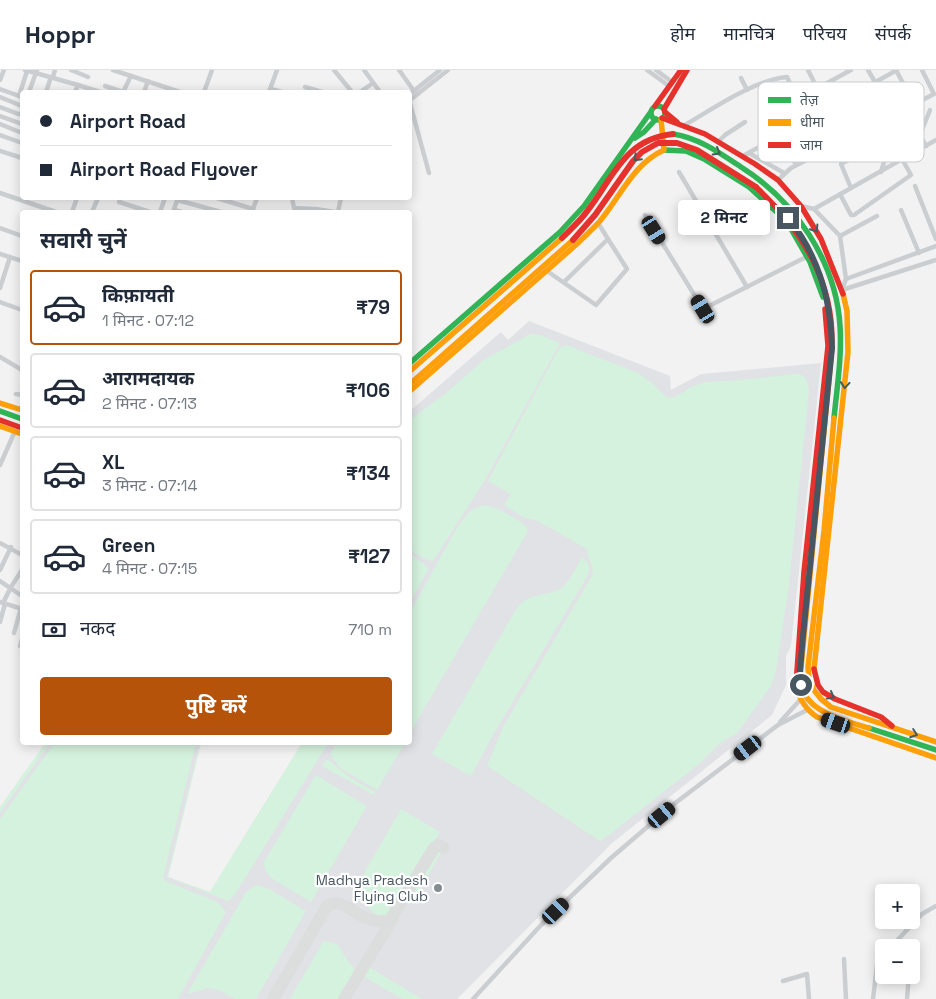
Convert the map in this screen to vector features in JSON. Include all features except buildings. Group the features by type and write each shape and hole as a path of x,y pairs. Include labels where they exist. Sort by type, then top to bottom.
{"main road":[{"path":"412,369 545,250 584,206 680,72 687,70"},
{"path":"630,142 661,116 680,72"},
{"path":"654,106 659,106 661,116 662,151"},
{"path":"650,113 652,117 661,116 705,134 743,156 778,180 801,206 821,239 842,290 847,311 848,352 814,670 818,686 823,692 881,718 892,726"},
{"path":"412,361 545,250 562,238 584,215 621,162 636,146 651,136 672,134 693,138 736,163 762,181 774,190 796,215 809,234 831,280 838,310 840,354 808,677 815,694 821,701 831,707 936,742"},
{"path":"412,382 547,268 595,215 638,156 649,148 658,143 677,143 696,150 746,179 770,199 800,234 818,271 825,306 828,346 804,572 795,679 800,700 807,710 820,718 936,758"},
{"path":"412,389 598,223 642,165 662,151 680,150 692,153 750,187 788,224 808,256 828,304 832,348 800,671 804,694 812,705 831,716 936,750"},
{"path":"0,403 20,409"},
{"path":"0,411 20,418"},
{"path":"0,420 20,427"},
{"path":"0,426 20,433"}],"street":[{"path":"0,80 4,70"},
{"path":"22,90 26,70 94,90"},
{"path":"47,90 55,70"},
{"path":"71,70 88,76"},
{"path":"113,70 174,90"},
{"path":"205,90 212,70"},
{"path":"270,90 277,70"},
{"path":"334,70 350,90"},
{"path":"364,70 378,90"},
{"path":"399,70 411,90"},
{"path":"412,100 448,70"},
{"path":"646,70 671,84"},
{"path":"656,70 671,84"},
{"path":"808,70 815,82"},
{"path":"868,70 874,82 897,70 903,82"},
{"path":"922,70 935,93"},
{"path":"412,92 437,71"},
{"path":"825,82 848,71"},
{"path":"30,90 36,72"},
{"path":"124,90 131,76"},
{"path":"764,82 772,78 787,77 789,82"},
{"path":"741,78 747,90"},
{"path":"145,90 148,81"},
{"path":"363,90 373,83"},
{"path":"76,90 78,84"},
{"path":"683,126 758,85"},
{"path":"105,86 117,90"},
{"path":"305,87 315,90"},
{"path":"0,89 20,97"},
{"path":"0,97 20,105"},
{"path":"0,107 20,115"},
{"path":"412,109 429,173"},
{"path":"924,125 930,110"},
{"path":"0,116 20,123"},
{"path":"718,142 745,122"},
{"path":"0,124 20,132"},
{"path":"0,135 20,142"},
{"path":"924,142 926,146 936,140"},
{"path":"743,156 758,148"},
{"path":"0,151 20,157"},
{"path":"749,153 758,158"},
{"path":"764,162 784,174"},
{"path":"778,180 802,162"},
{"path":"845,162 841,164 850,188"},
{"path":"881,172 884,162"},
{"path":"814,209 897,162"},
{"path":"840,194 851,214 854,215 911,175 904,162"},
{"path":"680,172 747,287"},
{"path":"916,186 936,239"},
{"path":"0,193 20,198"},
{"path":"29,200 52,210"},
{"path":"120,200 119,202 144,210"},
{"path":"180,200 214,210"},
{"path":"223,200 253,210"},
{"path":"292,200 294,208 301,210"},
{"path":"801,206 814,209 840,236 846,279 842,290"},
{"path":"310,210 323,210"},
{"path":"901,210 919,254"},
{"path":"645,215 703,309 808,256"},
{"path":"840,236 877,216"},
{"path":"547,268 596,305 627,270 598,223"},
{"path":"0,228 20,235"},
{"path":"564,282 608,239"},
{"path":"846,279 919,254 936,246"},
{"path":"0,254 20,260"},
{"path":"0,288 10,257"},
{"path":"842,290 936,260"},
{"path":"0,302 20,309"},
{"path":"0,357 20,369"},
{"path":"16,394 20,395"},
{"path":"0,465 15,431"},
{"path":"0,543 11,547 20,554"},
{"path":"0,570 11,547"},
{"path":"0,622 3,603 20,573"},
{"path":"0,581 20,594"},
{"path":"3,603 20,607"},
{"path":"14,633 20,614"},
{"path":"778,725 800,700"},
{"path":"472,999 540,927 611,858 674,804 778,725 807,710"},
{"path":"898,939 922,914 936,906"},
{"path":"844,959 846,999"},
{"path":"783,981 807,974 809,999"},
{"path":"873,999 875,982"},
{"path":"906,999 908,984"}],"shaded area":[{"path":"529,321 670,376 671,390 701,374 821,363 791,646 786,656 786,685 772,715 611,844 457,999 0,999 0,807 45,745 201,745 168,877 210,892 301,745 412,745 412,409 501,332 508,340"}],"green space":[{"path":"531,334 541,335 559,343 485,480 433,561 425,559 412,551 412,418 446,393 485,359"},
{"path":"566,345 638,373 652,383 667,398 675,397 691,387 705,382 796,374 802,375 806,379 809,391 789,584 776,671 771,686 737,733 720,743 700,763 600,841 487,766 503,727 593,574 587,549 536,520 525,518 504,505 511,494 488,481 557,352"},
{"path":"485,505 496,508 522,523 528,531 412,730 412,608 458,526 470,511"},
{"path":"412,555 429,568 412,599 412,558"},
{"path":"582,557 588,565 588,575 493,735 471,776 432,754 518,606 537,595 561,589 570,579"},
{"path":"44,745 49,745 0,813 0,807"},
{"path":"53,745 196,745 163,878 166,881 217,902 226,912 178,999 0,999 0,819"},
{"path":"200,745 168,877 210,892 301,745 327,745 234,896 228,901 167,877"},
{"path":"336,745 404,745 377,790 340,768 330,754"},
{"path":"326,760 330,761 349,777 375,792 374,795 322,766"},
{"path":"316,775 367,806 311,902 271,878 265,870 264,862"},
{"path":"401,809 440,832 395,911 381,917 365,903 360,894 359,882"},
{"path":"438,850 442,851 413,901 408,898 434,853"},
{"path":"257,885 269,889 306,911 256,999 234,999 221,991 209,988 187,994 247,891"},
{"path":"323,942 337,944 354,969 353,978 341,999 290,999"},
{"path":"369,967 422,999 402,999 363,976"}],"taxiway":[{"path":"273,999 327,906 338,903 369,919 390,920 434,848 438,845 444,848"},
{"path":"344,999 393,918"}],"traffic: fast":[{"path":"655,106 661,106 665,113 661,120 655,120 651,116 651,110 655,106"},
{"path":"412,361 560,232 584,206 650,113"},
{"path":"635,138 644,132 656,119"},
{"path":"673,134 692,139 709,147 761,181 795,215 821,256 837,302 840,326 839,372 834,418"},
{"path":"664,150 686,151 704,159 749,187 781,216"},
{"path":"791,229 810,262 823,297"},
{"path":"0,411 20,418"},
{"path":"869,728 936,750"}],"traffic: slow":[{"path":"412,389 578,243 597,224 628,181 644,163 664,150 661,119"},
{"path":"412,369 562,238"},
{"path":"412,382 573,240"},
{"path":"814,669 848,352 847,311 843,294"},
{"path":"831,358 800,678 804,693 809,700 824,712 869,728"},
{"path":"0,403 20,409"},
{"path":"834,418 824,531 808,667 809,680 821,699 831,707 936,742"},
{"path":"0,426 20,433"},
{"path":"796,685 803,703 817,717 936,758"}],"traffic: jam":[{"path":"655,106 681,70"},
{"path":"664,109 687,70"},
{"path":"665,112 677,122"},
{"path":"662,118 705,134 778,180 801,206 821,239 843,294"},
{"path":"562,238 585,214 622,161 632,151 643,143 657,137 673,134"},
{"path":"573,240 595,215 633,161 642,152 658,143 677,143 697,150 756,187"},
{"path":"756,187 789,223 803,243 814,264 823,285 829,308 832,332 831,358"},
{"path":"796,685 804,572 828,346 825,309"},
{"path":"0,420 20,427"},
{"path":"814,669 818,685 823,692 835,699 881,717 892,726"}],"place":[{"name":"Madhya Pradesh Flying Club","path":"438,888"}],"route":[{"path":"788,218 800,234 822,280 828,298 832,332 832,348 803,636 800,671 801,685"}]}
